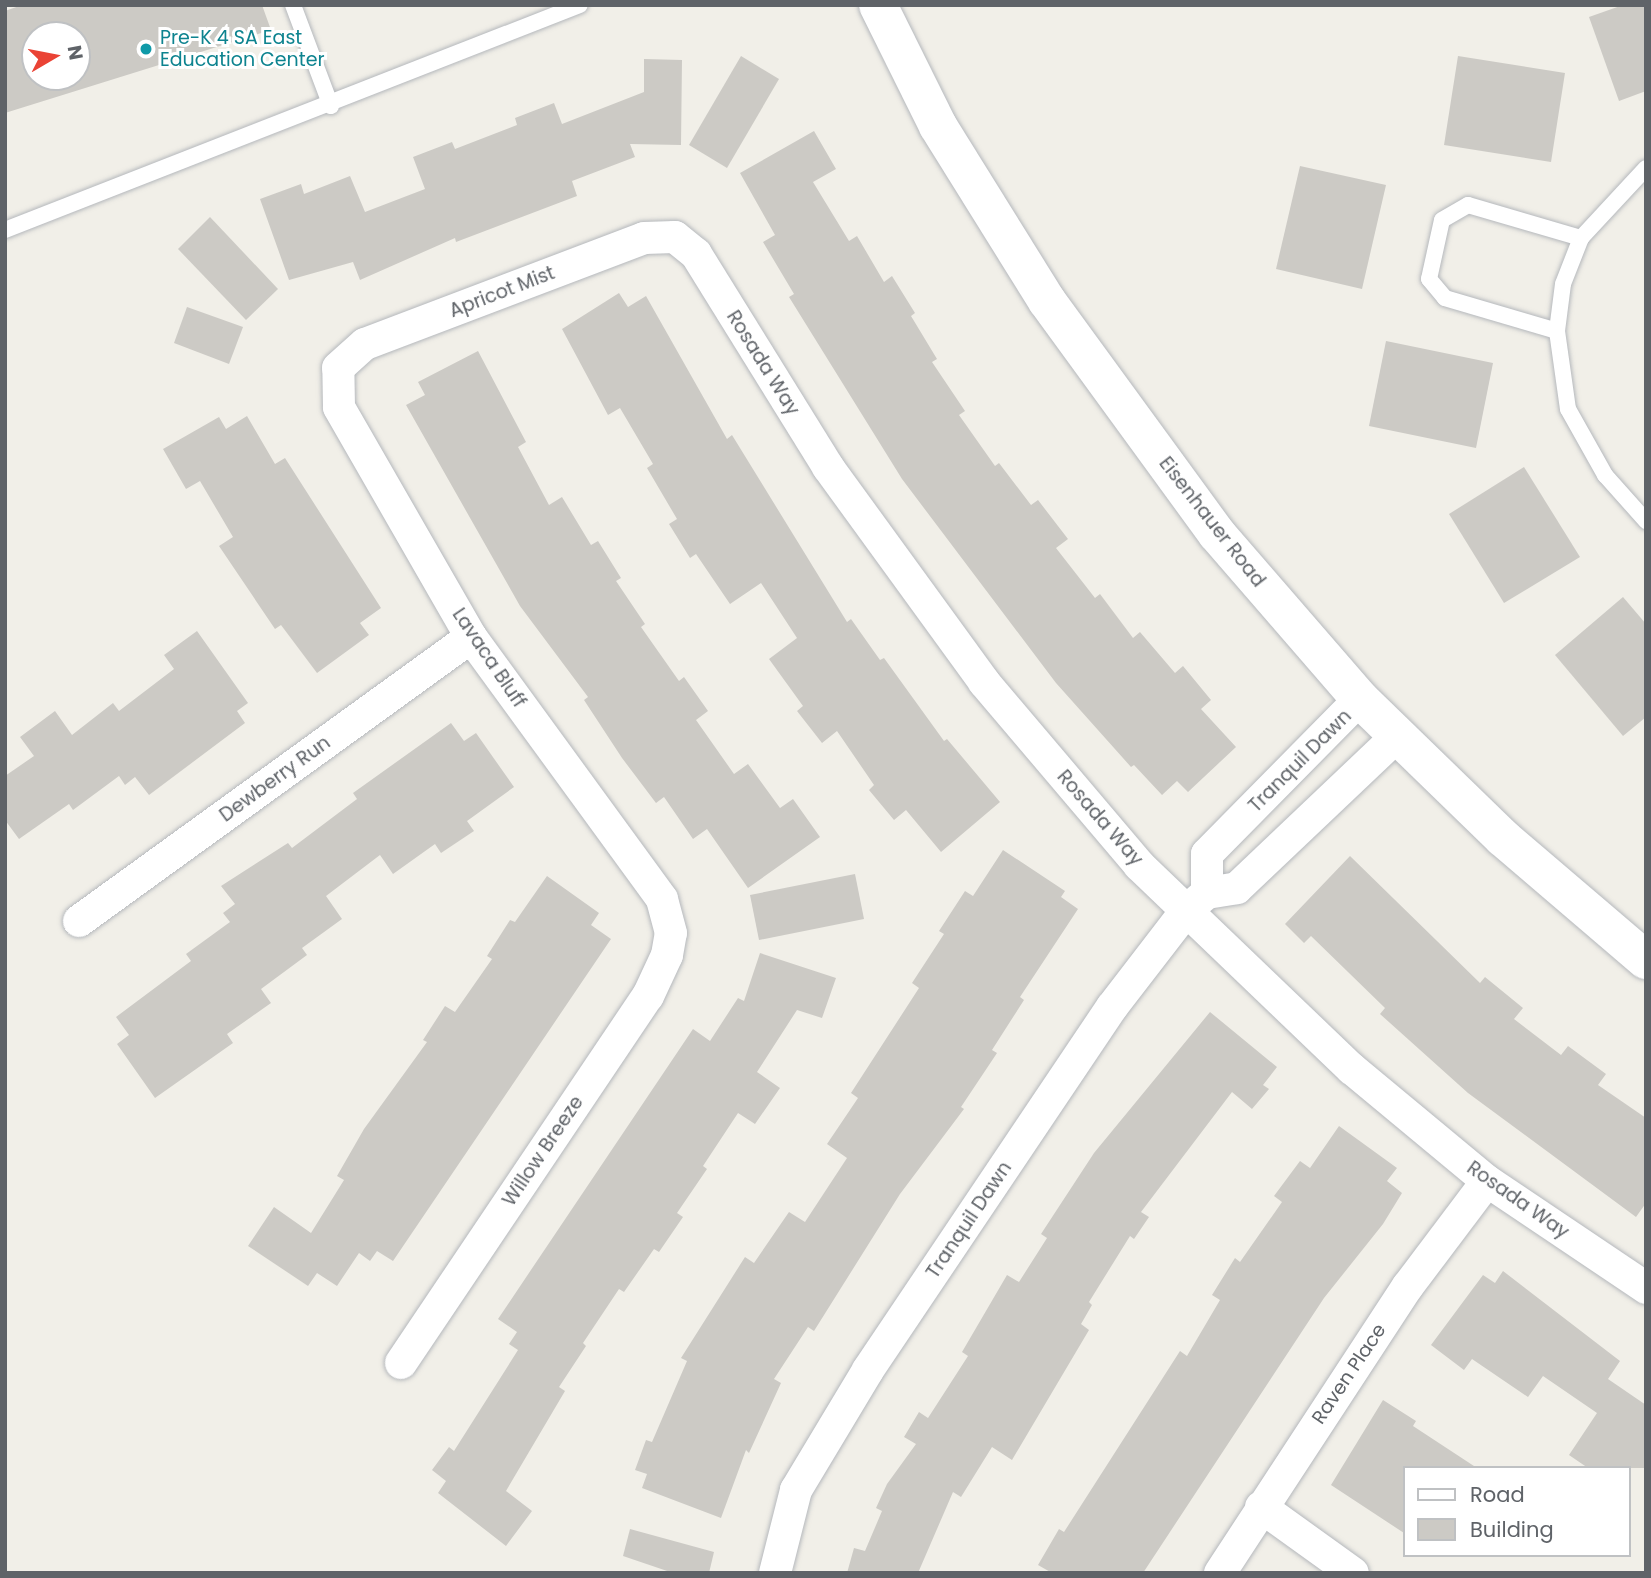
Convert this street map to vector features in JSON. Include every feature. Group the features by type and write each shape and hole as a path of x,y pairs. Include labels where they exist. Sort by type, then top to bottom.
{"main road":[{"name":"Eisenhauer Road","path":"878,5 938,126 1047,302 1217,534 1360,699 1503,838 1646,960"}],"street":[{"name":"Apricot Mist","path":"338,368 365,344 644,239 675,237"},
{"name":"Rosada Way","path":"675,237 696,254 828,467 984,682 1139,865 1196,902 1352,1069 1487,1181 1646,1288"},
{"name":"Lavaca Bluff","path":"338,368 339,407 471,638 662,899 671,933"},
{"name":"Dewberry Run","path":"79,921 471,638"},
{"name":"Tranquil Dawn","path":"775,1573 796,1490 867,1370 1112,1007 1196,902 1207,854 1360,699"},
{"path":"1196,902 1237,888 1398,736"},
{"name":"Willow Breeze","path":"401,1363 648,996 667,955 671,933"},
{"name":"Raven Place","path":"1220,1573 1408,1286 1487,1181"},
{"path":"1261,1507 1353,1573"}],"lane":[{"path":"293,5 331,106"},
{"path":"5,230 331,106 580,5"},
{"path":"1646,168 1581,238 1563,284 1557,331 1568,409 1605,475 1646,521"},
{"path":"1557,331 1445,298 1429,279 1442,220 1468,205 1581,238"}],"building":[{"name":"Pre-K 4 SA East Education Center","path":"22,5 262,5 271,30 91,86 91,21 21,21 21,91 76,91 5,113 5,11"},
{"path":"1623,5 1646,5 1646,91 1619,101 1589,17"},
{"path":"741,56 779,79 727,168 689,145"},
{"path":"1458,56 1565,73 1551,162 1444,145"},
{"path":"644,59 682,60 681,145 630,144 635,157 572,181 577,196 456,242 455,238 360,280 353,262 289,280 260,199 301,184 304,194 350,176 365,212 425,189 413,157 452,142 455,149 517,125 515,118 554,103 562,124 644,92"},
{"path":"814,131 836,169 813,182 849,241 857,236 884,282 892,276 915,313 911,316 937,359 932,362 965,411 959,415 995,466 999,463 1031,505 1038,500 1068,539 1056,548 1095,598 1100,594 1133,638 1140,632 1175,673 1183,666 1211,700 1201,709 1236,747 1188,792 1177,781 1162,795 1134,765 1131,767 1056,683 902,479 789,297 794,294 763,242 775,235 740,173"},
{"path":"1300,166 1386,185 1362,289 1276,269"},
{"path":"210,217 278,289 246,320 178,249"},
{"path":"619,293 628,307 646,296 727,439 732,435 847,622 851,619 880,660 884,658 944,741 947,739 1000,802 941,852 906,810 894,820 869,790 874,785 837,731 822,743 797,711 803,706 769,659 797,638 761,583 730,604 696,554 690,558 669,524 677,519 647,468 653,464 620,408 608,415 562,329"},
{"path":"187,307 243,327 229,364 174,343"},
{"path":"1386,341 1493,363 1476,448 1369,426"},
{"path":"478,351 526,442 518,447 549,505 562,497 591,545 598,541 621,578 616,581 645,624 641,627 679,681 684,677 708,711 696,720 734,774 748,764 780,808 793,799 820,837 748,888 707,829 693,839 664,797 656,803 622,758 584,700 588,697 520,606 406,405 425,395 418,382"},
{"path":"247,416 275,464 285,458 381,608 360,623 369,635 317,673 281,625 275,629 219,546 233,537 200,481 186,489 163,449 219,417 226,429"},
{"path":"1524,467 1580,557 1504,603 1449,514"},
{"path":"1623,597 1646,624 1646,717 1623,736 1555,655"},
{"path":"197,631 248,703 237,711 245,723 149,795 135,777 125,785 119,776 73,810 69,804 19,839 5,820 5,776 34,756 20,737 55,711 72,735 113,703 119,711 174,669 164,655"},
{"path":"451,723 464,741 476,733 514,787 467,821 474,831 441,853 435,844 393,874 380,855 326,896 342,919 302,948 307,955 261,989 271,1003 227,1034 233,1043 155,1098 117,1044 129,1035 116,1017 191,961 186,954 230,922 223,913 235,904 221,886 288,843 292,848 357,799 353,793"},
{"path":"1003,850 1065,891 1061,897 1078,909 1020,997 1024,1000 992,1050 997,1053 961,1107 964,1109 900,1194 814,1331 808,1327 774,1379 781,1383 749,1453 746,1450 721,1518 642,1488 647,1474 635,1470 646,1440 652,1442 687,1361 681,1358 745,1257 754,1263 789,1212 805,1222 847,1158 827,1144 858,1098 851,1093 919,988 912,983 944,934 939,931 965,891 973,896"},
{"path":"1350,856 1480,983 1485,977 1523,1008 1514,1019 1561,1055 1568,1046 1606,1074 1598,1085 1646,1118 1646,1203 1636,1217 1468,1093 1380,1014 1385,1008 1311,936 1304,943 1285,924"},
{"path":"855,874 864,919 759,940 750,895"},
{"path":"547,876 599,913 591,925 611,939 393,1261 377,1251 370,1261 359,1253 337,1286 317,1273 308,1286 248,1246 274,1207 311,1233 344,1180 337,1176 364,1129 427,1042 423,1040 445,1006 455,1012 492,959 487,956 510,920 515,922"},
{"path":"760,953 836,978 822,1018 797,1010 757,1072 780,1088 755,1124 738,1113 703,1166 707,1169 677,1213 683,1217 659,1252 654,1249 624,1292 619,1289 583,1343 586,1346 559,1387 565,1391 506,1491 532,1511 506,1546 438,1493 446,1481 432,1470 449,1447 454,1451 518,1350 509,1344 517,1332 498,1319 693,1029 710,1041 738,998 744,1001"},
{"path":"1210,1012 1277,1067 1263,1085 1269,1089 1252,1109 1232,1092 1141,1212 1149,1217 1134,1239 1130,1236 1089,1302 1092,1305 1081,1324 1089,1330 1012,1460 992,1447 961,1497 953,1492 918,1573 847,1573 854,1548 865,1551 882,1511 876,1508 887,1484 916,1444 904,1437 919,1412 928,1418 968,1356 962,1352 1007,1275 1019,1282 1047,1238 1041,1234 1094,1153"},
{"path":"1339,1126 1397,1168 1387,1181 1402,1193 1383,1224 1324,1298 1143,1573 1052,1573 1038,1565 1059,1529 1064,1532 1180,1351 1187,1356 1220,1300 1212,1295 1235,1258 1240,1262 1282,1202 1274,1196 1300,1161 1310,1168"},
{"path":"1503,1271 1620,1361 1608,1379 1646,1405 1646,1468 1585,1466 1569,1455 1597,1413 1543,1376 1528,1397 1472,1359 1464,1370 1431,1345 1483,1275 1495,1283"},
{"path":"1383,1400 1416,1421 1413,1426 1474,1466 1402,1466 1402,1532 1331,1485"},
{"path":"630,1529 714,1552 709,1573 673,1573 623,1556"}],"place":[{"name":"Pre-K 4 SA East Education Center","path":"146,49"}]}
